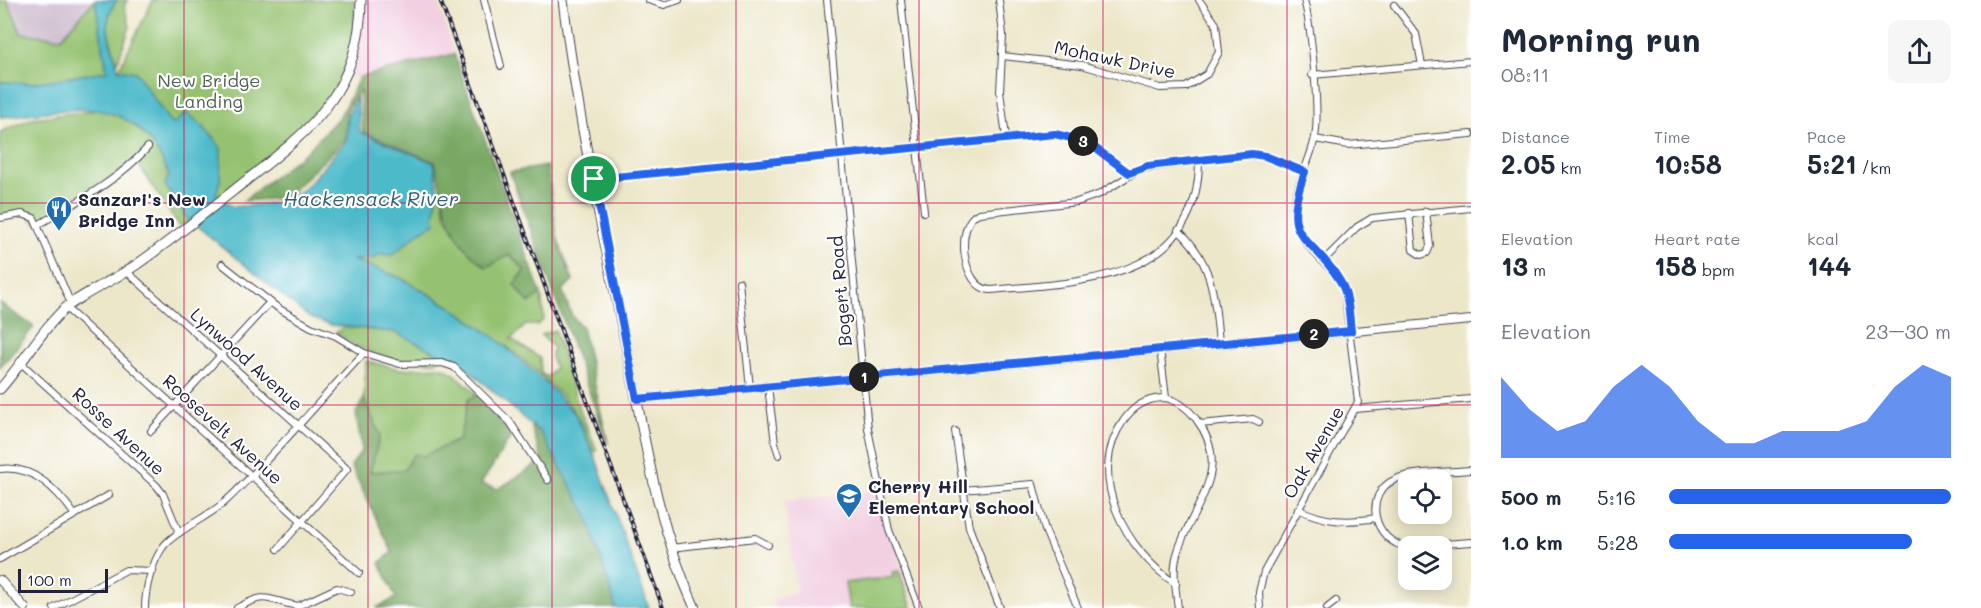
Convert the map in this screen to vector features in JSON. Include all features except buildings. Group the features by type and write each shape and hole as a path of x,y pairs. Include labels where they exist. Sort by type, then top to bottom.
{"main road":[{"path":"0,390 68,306 126,271 226,196 302,136 328,108 351,66 360,26 361,0"},
{"path":"563,0 648,469 671,548 695,608"}],"street":[{"path":"484,0 501,66"},
{"path":"648,0 664,5 679,0"},
{"name":"Bogert Road","path":"827,0 868,429 881,496 900,562 919,608"},
{"path":"901,0 924,212"},
{"path":"999,0 1003,28 1000,91 1006,137"},
{"name":"Mohawk Drive","path":"1002,56 1082,65 1160,88 1186,87 1208,74 1219,52 1216,24 1199,0"},
{"name":"Oak Avenue","path":"1260,608 1259,592 1264,572 1358,402 1344,287 1301,235 1295,218 1295,201 1315,139 1312,75 1304,0"},
{"path":"1394,5 1416,34 1422,65"},
{"path":"1312,75 1471,61"},
{"path":"594,179 1055,134 1077,138 1102,151 1129,173"},
{"path":"1315,139 1348,145 1471,134"},
{"path":"38,225 109,183 136,161 148,147"},
{"path":"1199,160 1194,199 1178,230 1154,253 1118,273 1090,280 990,290 975,284 969,274 964,233 969,218 979,213 1077,202 1100,194 1129,173 1148,166 1199,160 1257,154 1305,172"},
{"path":"1323,261 1364,222 1381,216 1471,208"},
{"path":"1409,213 1413,250 1421,255 1427,253 1430,246 1426,212"},
{"path":"0,218 28,215 34,218 68,306"},
{"path":"1178,230 1195,247 1207,268 1214,292 1219,343"},
{"path":"222,264 270,302 298,320 336,336 364,353 400,364 442,363 454,367 510,422 548,480"},
{"name":"Lynwood Avenue","path":"126,271 347,469 301,521"},
{"path":"739,282 750,388"},
{"path":"150,431 270,302"},
{"name":"Roosevelt Avenue","path":"68,306 359,573"},
{"path":"637,399 1471,320"},
{"path":"1160,349 1166,398"},
{"path":"145,608 146,592 163,547 179,533 216,510 364,353"},
{"name":"Rosse Avenue","path":"21,363 158,486 179,533"},
{"path":"768,387 775,444 779,455"},
{"path":"1176,584 1148,562 1130,539 1117,512 1108,470 1110,447 1126,417 1140,404 1166,398 1186,409 1200,424 1210,450 1211,471 1206,492 1178,550 1176,584 1178,608"},
{"path":"1355,409 1471,399"},
{"path":"1200,424 1253,419 1260,422"},
{"path":"955,431 962,490 974,544 1000,608"},
{"path":"0,469 21,469 38,477 58,494 75,515"},
{"path":"1398,543 1387,539 1376,518 1378,498 1386,486 1397,478 1471,470"},
{"path":"962,490 1033,484 1045,530 1078,608"},
{"path":"0,559 109,495"},
{"path":"1298,509 1332,522 1353,522 1376,518"},
{"path":"278,549 301,521"},
{"path":"671,548 755,538 768,545"},
{"path":"1452,543 1471,542"},
{"path":"54,608 126,570 153,572"},
{"path":"0,580 25,608"},
{"path":"237,608 261,597 298,606 337,588 351,592"},
{"path":"1327,608 1336,601"}],"shaded area":[{"path":"7,0 96,0 61,38 21,33"},
{"path":"361,0 437,0 454,54 360,77 346,76"},
{"path":"879,490 913,608 775,608 772,599 797,593 784,501"}],"green space":[{"path":"0,0 7,0 21,33 61,38 95,0 107,71 33,83 0,82"},
{"path":"117,0 128,0 124,6 130,26 117,64 108,24"},
{"name":"New Bridge Landing","path":"153,0 354,0 354,38 343,73 325,104 300,133 240,184 180,228 136,161 38,225 28,215 0,218 0,132 33,118 92,111 116,75"},
{"path":"454,54 541,294 529,303 514,285 525,270 510,255 486,267 463,245 445,207 435,162 363,132 360,91 347,109 346,139 285,198 243,201 307,151 340,116 360,77"},
{"path":"547,166 557,237 573,281 562,290 572,316 582,327 608,444 510,172"},
{"path":"438,190 441,191 446,217 486,267 510,255 525,271 514,284 529,303 541,294 544,320 537,325 526,325 511,339 540,358 541,374 548,377 555,368 551,357 553,347 541,335 555,330 579,408 597,451 593,452 579,418 561,395 520,357 448,305 397,277 352,259 372,258 380,253 392,255 421,231 436,223 434,218"},
{"path":"0,303 34,327 0,368"},
{"path":"344,327 395,332 442,355 436,362 406,361 373,354 336,333"},
{"path":"366,361 400,369 442,367 456,375 477,394 468,400 459,440 423,456 404,470 370,472 380,435 364,399"},
{"path":"477,394 512,435 481,484 498,489 542,461 531,425 541,433 587,514 616,608 376,608 396,598 380,563 392,552 351,466 362,450 356,413 364,399 380,435 370,472 404,470 414,454 423,456 459,440 468,400"},
{"path":"899,571 912,608 849,608 845,583 893,577 893,572"}],"water":[{"name":"Hackensack River","path":"95,0 117,0 108,18 108,34 118,69 136,72 172,125 187,113 202,125 221,148 220,181 216,194 233,207 285,202 306,187 347,140 348,114 357,98 360,132 434,163 438,190 434,218 436,223 421,231 392,255 380,254 372,259 353,260 401,278 453,308 497,339 545,382 576,415 595,456 649,608 616,608 587,514 541,433 465,367 395,332 331,325 310,318 187,218 165,185 169,175 154,147 138,128 120,117 100,111 78,109 0,117 0,82 33,83 107,71"}],"railway":[{"path":"440,0 663,608"}],"place":[{"name":"Sanzari's New Bridge Inn","path":"59,232"},
{"name":"Cherry Hill Elementary School","path":"849,519"}],"route":[{"path":"1055,134 1087,142 1129,173 1148,166 1257,154 1305,172 1295,201 1297,227 1306,243 1344,287 1351,331 637,399 594,179 1055,134"}]}
